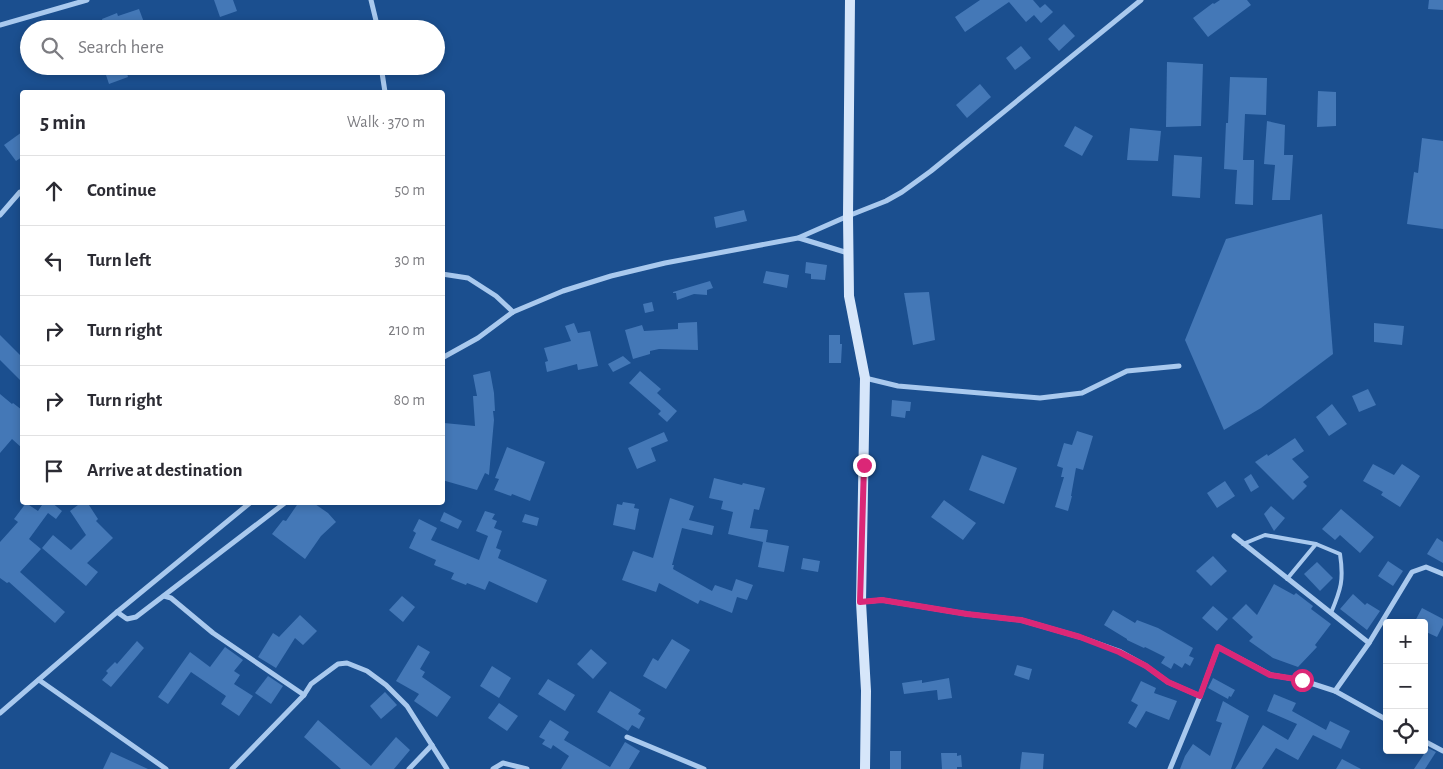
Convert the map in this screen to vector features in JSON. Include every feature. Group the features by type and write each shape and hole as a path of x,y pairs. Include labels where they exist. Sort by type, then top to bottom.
{"main road":[{"path":"850,0 849,296 865,378 860,602 866,691 864,769"}],"street":[{"path":"0,25 87,0"},
{"path":"371,0 376,20"},
{"path":"445,356 478,338 513,312 563,291 611,276 713,253 798,238 848,216 867,210 902,192 931,171 1141,0"},
{"path":"382,75 385,90"},
{"path":"0,215 20,192"},
{"path":"798,238 848,253"},
{"path":"445,274 468,278 496,296 513,312"},
{"path":"865,378 898,386 1040,398 1082,393 1127,371 1179,366"},
{"path":"0,713 117,612 247,505"},
{"path":"117,612 127,619 136,617 282,505"},
{"path":"1234,536 1369,643"},
{"path":"1335,691 1369,643 1412,572 1426,568 1443,574"},
{"path":"164,596 171,598 213,633 251,661 304,695"},
{"path":"860,602 882,600 967,614 1021,620 1080,637 1119,652 1146,666 1168,682 1200,696"},
{"path":"1170,769 1218,647 1270,675 1302,680 1335,691 1383,718"},
{"path":"232,769 304,695 312,684 338,664 347,663 367,672 386,685 407,706 447,769"},
{"path":"38,680 166,769"},
{"path":"627,737 704,769"},
{"path":"1428,743 1443,751"},
{"path":"409,769 432,745"},
{"path":"493,769 503,762 526,769"}],"lane":[{"path":"1243,544 1265,535 1316,544 1340,554 1343,574 1341,590 1331,614"},
{"path":"1287,579 1316,544"}],"building":[{"path":"214,0 233,0 237,11 220,17"},
{"path":"980,0 1033,0 1040,8 1045,4 1053,12 1041,23 1034,15 1026,22 1009,2 965,32 955,17"},
{"path":"1220,0 1247,0 1251,5 1208,37 1193,18"},
{"path":"1429,0 1443,0 1443,10 1428,9"},
{"path":"139,9 143,20 102,19 117,13 118,16"},
{"path":"1064,24 1075,36 1059,51 1048,39"},
{"path":"1021,46 1031,58 1015,70 1006,58"},
{"path":"1167,62 1203,64 1201,126 1166,127"},
{"path":"106,75 127,75 128,77 109,84"},
{"path":"1230,77 1267,78 1266,115 1245,114 1243,160 1254,160 1253,205 1235,204 1237,170 1224,169"},
{"path":"980,84 991,97 967,118 956,105"},
{"path":"1318,91 1336,92 1336,126 1317,127"},
{"path":"1267,121 1285,125 1284,155 1293,155 1290,200 1272,200 1275,165 1264,164"},
{"path":"1075,126 1093,136 1082,156 1064,146"},
{"path":"1130,128 1161,131 1158,161 1127,160"},
{"path":"20,133 20,158 16,161 4,145"},
{"path":"1422,138 1443,141 1443,229 1407,224 1414,172 1418,173"},
{"path":"1174,155 1202,157 1200,198 1172,196"},
{"path":"744,210 747,221 716,228 714,217"},
{"path":"1322,214 1333,354 1261,408 1224,430 1185,340 1226,239"},
{"path":"806,262 827,265 825,280 811,279 811,274 805,273"},
{"path":"766,271 789,275 787,288 763,283"},
{"path":"710,281 713,288 707,290 707,295 694,294 677,300 676,293 673,293 673,292"},
{"path":"929,292 935,340 913,345 904,293"},
{"path":"652,302 654,311 645,313 643,304"},
{"path":"697,322 698,350 659,349 633,359 625,330 642,325 644,331 678,329 678,323"},
{"path":"574,323 578,333 590,331 598,366 578,370 577,364 547,372 545,362 548,361 544,348 571,341 565,326"},
{"path":"1374,323 1404,326 1402,345 1374,342"},
{"path":"0,335 20,355 20,380 0,360"},
{"path":"829,335 840,335 840,344 842,344 841,363 829,363"},
{"path":"623,356 631,363 613,372 608,364"},
{"path":"490,371 495,411 493,411 494,420 489,475 485,473 477,490 445,481 445,423 475,426 473,396 477,396 473,375"},
{"path":"640,371 661,389 657,393 677,411 667,422 658,414 661,411 629,383"},
{"path":"1368,389 1376,405 1359,412 1352,396"},
{"path":"0,394 20,408 20,446 12,439 0,453"},
{"path":"892,400 911,402 910,411 906,411 905,418 891,416"},
{"path":"1332,404 1347,424 1329,436 1316,417"},
{"path":"1077,431 1093,436 1083,470 1076,468 1068,511 1055,507 1064,477 1061,477 1063,468 1057,466 1064,443 1072,445"},
{"path":"664,432 668,441 651,448 656,461 637,469 628,448"},
{"path":"1295,438 1304,451 1292,459 1309,477 1303,482 1307,486 1293,500 1255,462 1267,454 1268,456"},
{"path":"507,447 545,462 530,501 494,490 499,479 495,478"},
{"path":"982,455 1017,468 1004,504 969,490"},
{"path":"1373,464 1394,475 1402,464 1420,476 1400,507 1381,495 1383,492 1363,481"},
{"path":"1251,474 1259,487 1251,492 1244,479"},
{"path":"714,478 765,488 759,510 754,509 750,528 768,530 766,542 789,546 784,572 758,567 763,542 728,534 733,512 721,509 723,501 709,498"},
{"path":"1225,481 1235,496 1217,508 1207,493"},
{"path":"670,498 694,506 689,520 714,526 712,535 682,528 672,565 674,565 673,569 712,591 715,585 732,591 736,579 753,585 747,600 737,597 732,613 700,600 698,604 659,583 656,592 622,580 633,551 653,558"},
{"path":"944,500 976,523 963,540 931,517"},
{"path":"623,502 635,504 634,508 639,509 635,530 613,525 617,504 622,505"},
{"path":"24,505 29,505 38,511 42,505 55,505 62,511 56,519 48,513 29,539 41,549 20,572 65,612 55,623 9,582 7,583 0,578 0,542 18,522 14,519"},
{"path":"78,505 89,505 98,519 96,521 113,538 87,563 98,572 86,586 42,548 53,535 71,550 86,535 70,511"},
{"path":"297,505 316,505 328,513 336,522 321,536 305,559 272,534 283,520 286,521"},
{"path":"1271,506 1285,518 1274,531 1264,514"},
{"path":"1341,509 1374,537 1360,553 1340,535 1335,540 1322,529"},
{"path":"485,511 495,514 492,519 497,521 494,528 502,531 496,548 501,550 498,558 547,580 537,603 489,581 485,590 451,579 454,573 434,565 436,560 409,548 416,533 413,531 419,519 437,528 431,540 479,560 488,536 476,531"},
{"path":"444,512 462,521 458,529 440,521"},
{"path":"525,514 539,518 537,526 522,522"},
{"path":"1437,538 1443,542 1443,563 1427,554"},
{"path":"1213,556 1227,571 1211,586 1196,571"},
{"path":"803,558 820,561 818,572 801,569"},
{"path":"1388,561 1403,571 1393,586 1378,576"},
{"path":"1317,562 1333,578 1320,591 1304,574"},
{"path":"1274,584 1294,595 1296,593 1313,606 1311,609 1331,624 1315,645 1317,647 1298,667 1273,658 1249,641 1253,637 1232,618 1246,604 1257,615"},
{"path":"1353,594 1365,605 1367,603 1380,611 1367,630 1340,609"},
{"path":"402,596 415,607 403,622 389,610"},
{"path":"1213,606 1228,619 1217,631 1202,618"},
{"path":"1422,608 1443,619 1443,625 1437,637 1428,633 1428,619 1416,619"},
{"path":"1113,610 1135,623 1137,620 1158,628 1193,648 1189,656 1194,658 1190,666 1185,663 1182,668 1174,663 1171,669 1161,663 1165,657 1127,640 1104,625"},
{"path":"300,615 317,631 303,645 295,638 276,668 258,657 273,633 279,637"},
{"path":"672,639 690,650 666,689 643,676 653,658 658,661"},
{"path":"137,641 144,648 111,687 102,680 108,673 106,671 115,662 117,664"},
{"path":"418,645 430,652 420,669 425,672 422,677 451,697 437,717 414,701 419,694 396,681"},
{"path":"225,647 243,660 234,671 240,675 234,684 253,696 239,716 221,704 226,696 191,672 168,704 158,697 190,652 210,667"},
{"path":"591,649 607,663 593,679 577,664"},
{"path":"1017,665 1032,669 1029,680 1014,675"},
{"path":"492,666 511,678 499,698 480,686"},
{"path":"268,676 283,686 271,704 255,693"},
{"path":"949,678 952,698 938,700 937,690 904,694 902,683 922,680 922,683"},
{"path":"1213,678 1235,690 1231,697 1229,696 1228,699 1208,688"},
{"path":"548,679 575,695 565,711 538,694"},
{"path":"1141,681 1156,688 1154,693 1177,701 1169,720 1146,711 1136,728 1128,723 1138,705 1131,701"},
{"path":"610,691 641,710 638,714 645,718 639,729 632,725 628,731 597,712"},
{"path":"385,692 397,705 381,719 370,706"},
{"path":"1274,694 1296,703 1292,711 1326,730 1330,721 1350,731 1341,749 1313,735 1298,760 1276,748 1262,769 1235,769 1263,725 1288,740 1297,724 1267,711"},
{"path":"1223,701 1249,716 1231,769 1180,769 1185,756 1193,744 1210,756 1222,723 1216,721"},
{"path":"499,703 518,716 507,731 488,718"},
{"path":"318,720 371,766 396,737 410,750 394,769 341,769 304,737"},
{"path":"550,720 569,732 564,740 610,767 625,742 640,751 629,769 561,769 569,756 553,745 551,749 542,744 545,740 539,737"},
{"path":"1428,748 1436,752 1425,769 1414,769 1424,754 1428,754"},
{"path":"890,751 901,751 901,769 890,769"},
{"path":"111,752 148,769 103,769"},
{"path":"1022,752 1044,754 1043,769 1020,769"},
{"path":"941,753 957,753 957,756 961,755 962,767 942,769"},
{"path":"1342,759 1361,769 1336,769"}],"route":[{"path":"864,465 860,602 882,600 979,616 996,616 1021,620 1080,637 1119,652 1146,666 1168,682 1200,696 1218,647 1270,675 1302,680"}]}
